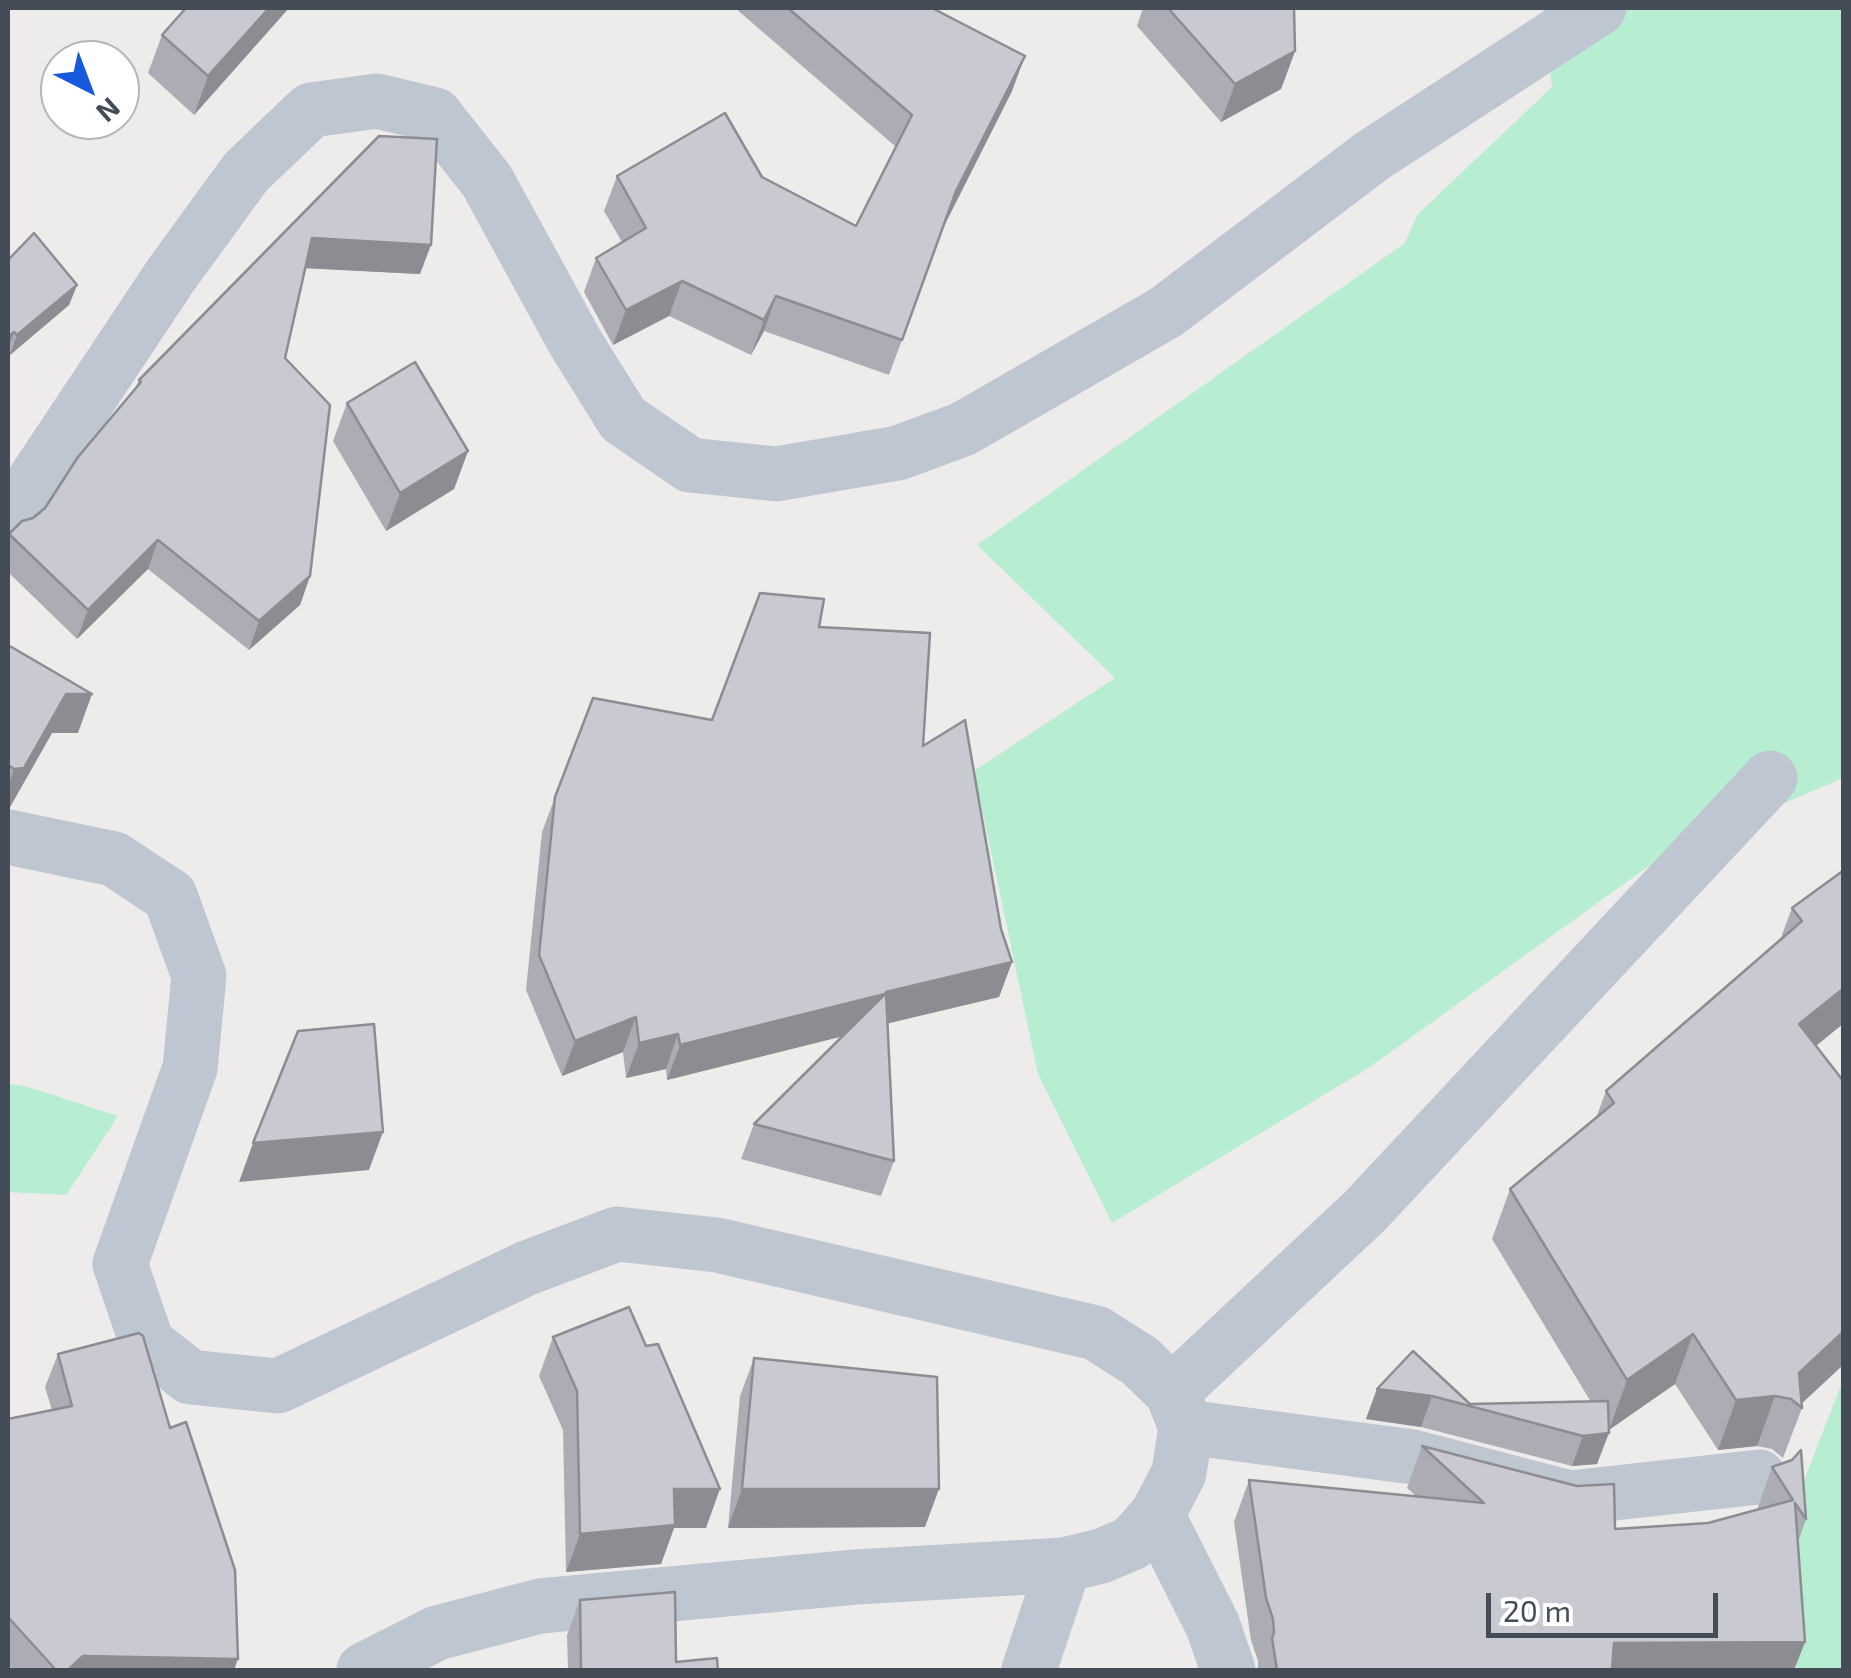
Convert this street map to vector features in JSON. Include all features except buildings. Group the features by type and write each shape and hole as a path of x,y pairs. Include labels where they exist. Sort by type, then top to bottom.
{"street":[{"path":"8,520 171,274 246,172 312,110 378,101 435,115 487,181 622,419 690,465 776,474 898,453 964,428 1166,312 1372,156 1600,8"},
{"path":"364,1670 437,1633 540,1606 856,1577 1064,1565 1132,1543 1157,1515 1179,1472 1179,1410 1770,778"},
{"path":"8,836 114,860 170,896 199,976 190,1068 120,1264 147,1343 190,1377 278,1386 527,1268 617,1234 717,1245 1096,1333 1140,1361 1179,1410 1282,1438 1412,1457 1570,1498 1759,1477"},
{"path":"1157,1515 1215,1656"},
{"path":"1029,1670 1064,1565"}],"green space":[{"path":"1543,8 1843,8 1843,778 1664,855 1370,1067 1112,1223 1038,1074 974,771 1115,678 977,545 1405,243 1417,215 1552,87"},
{"path":"8,1084 118,1116 66,1195 8,1192"},
{"path":"1843,1380 1843,1670 1797,1670 1780,1542"}]}
